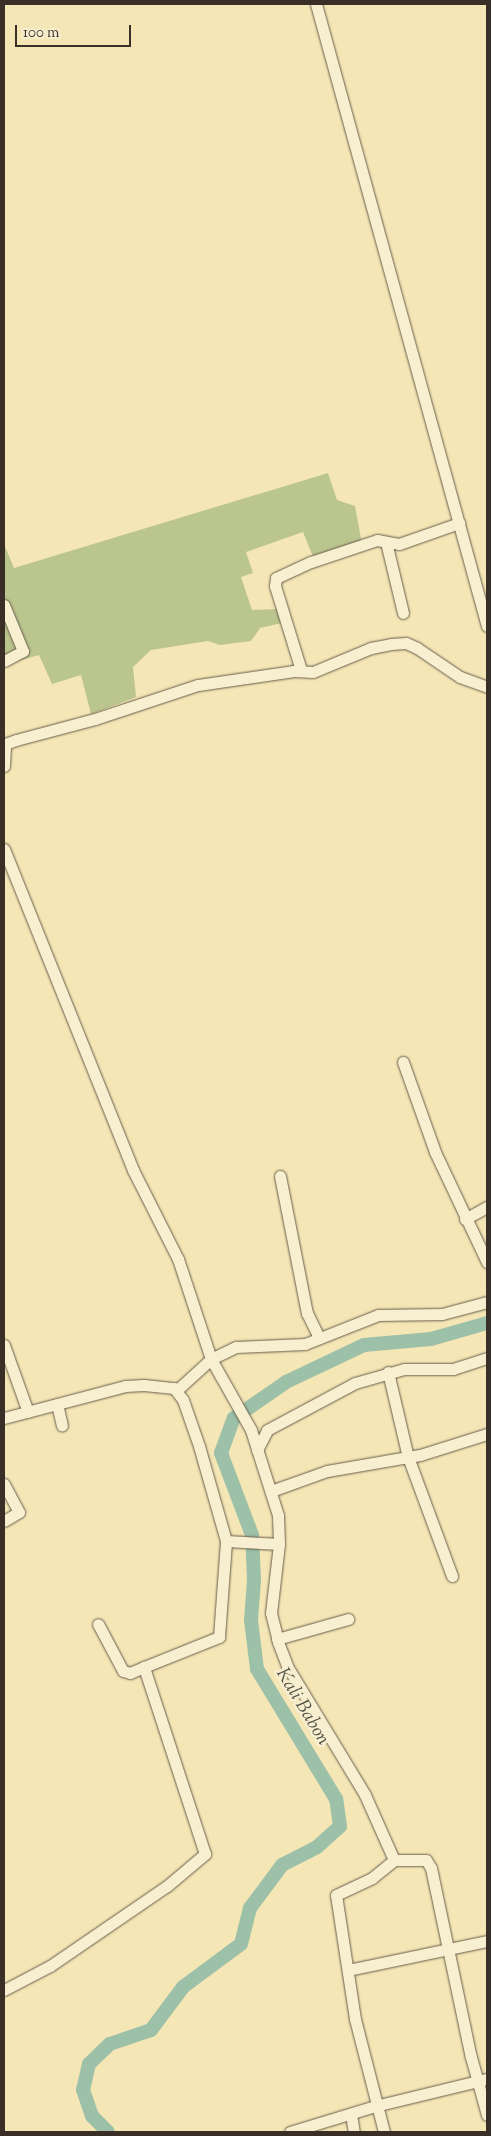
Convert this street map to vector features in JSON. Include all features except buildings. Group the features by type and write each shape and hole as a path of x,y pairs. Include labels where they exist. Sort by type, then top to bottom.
{"street":[{"path":"316,4 487,626"},
{"path":"301,670 274,581 311,562 367,543 377,540 408,542 459,523"},
{"path":"386,542 403,613"},
{"path":"4,605 23,651 4,661"},
{"path":"4,766 4,743 95,719 198,685 301,670 313,672 372,648 406,643 460,677 487,687"},
{"path":"4,849 133,1170 178,1259 211,1359 250,1430 257,1450 278,1515 271,1613 286,1666 365,1795 394,1860"},
{"path":"403,1062 435,1152 465,1219 487,1262"},
{"path":"280,1176 307,1314 319,1338"},
{"path":"465,1219 487,1207"},
{"path":"177,1390 211,1359 236,1347 305,1344 378,1315 442,1314 487,1302"},
{"path":"4,1345 28,1412"},
{"path":"257,1450 267,1430 285,1418 355,1383 388,1372 453,1369 487,1358"},
{"path":"388,1372 408,1457 452,1576"},
{"path":"4,1418 125,1386 144,1385 177,1390"},
{"path":"98,1624 122,1671 130,1673 219,1637 229,1541 200,1446 177,1390"},
{"path":"57,1404 62,1425"},
{"path":"271,1491 326,1471 408,1457 487,1434"},
{"path":"4,1484 19,1512 4,1521"},
{"path":"229,1541 275,1544"},
{"path":"277,1639 348,1619"},
{"path":"4,1990 50,1966 204,1856 144,1667"},
{"path":"384,2132 375,2106 355,2019 348,1970 341,1945 336,1895 372,1878 394,1860 413,1858 430,1864 446,1948 482,2080 487,2115"},
{"path":"348,1970 446,1948 487,1941"},
{"path":"290,2132 375,2106 482,2080"},
{"path":"351,2114 354,2132"}],"green space":[{"path":"328,473 337,500 355,506 362,544 314,559 303,532 246,552 253,573 241,577 252,610 278,609 282,623 260,628 251,641 220,645 208,641 151,650 133,667 136,697 91,714 81,675 52,684 39,655 4,665 4,544 14,568"}],"waterway":[{"name":"Kali Babon","path":"108,2132 92,2116 83,2090 89,2064 110,2044 151,2030 183,1987 241,1944 250,1908 282,1865 317,1847 340,1826 336,1799 257,1669 251,1620 254,1580 252,1535 221,1453 234,1418 286,1382 364,1345 431,1339 487,1323"}]}
